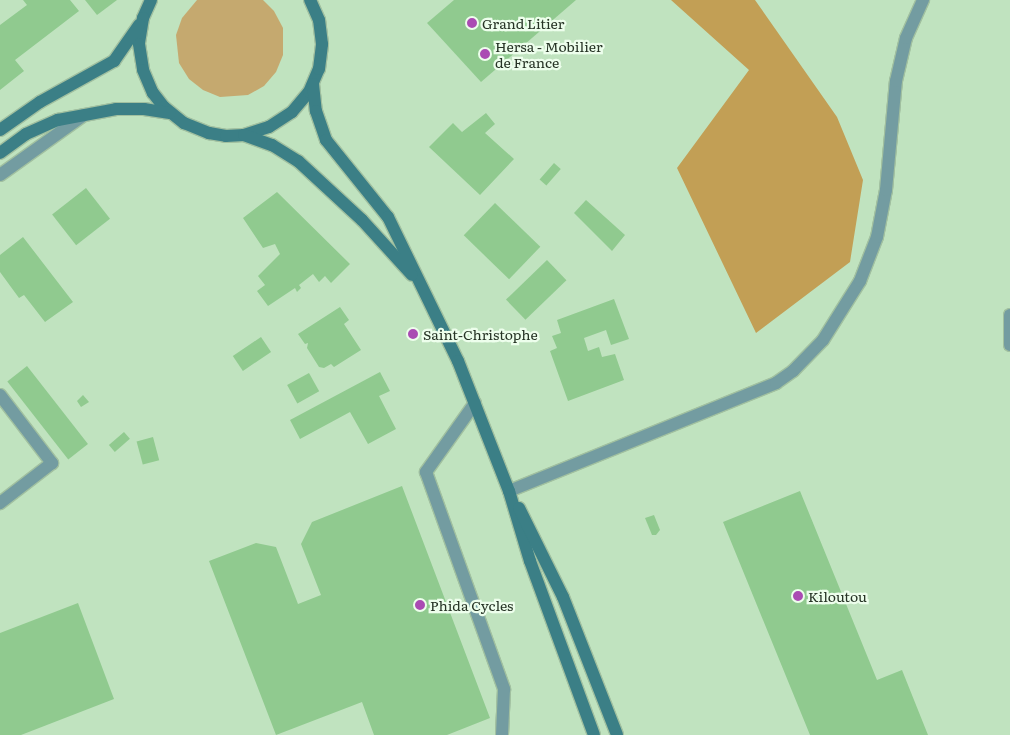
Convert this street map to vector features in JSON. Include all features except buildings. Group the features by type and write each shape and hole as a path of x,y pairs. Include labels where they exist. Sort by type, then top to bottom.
{"main road":[{"path":"0,130 40,102 114,61 143,18 151,0"},
{"path":"310,0 319,20 322,44 313,84 316,112 326,140 383,208 475,403 509,491 530,561 594,735"},
{"path":"143,18 139,44 143,70 153,93 170,113"},
{"path":"244,135 270,127 285,118 298,106 313,84"},
{"path":"0,153 47,124 85,115 144,108 170,113 208,133 244,135 272,145 298,161 362,220 419,282"},
{"path":"509,491 548,562 617,735"}],"street":[{"path":"509,491 776,383 793,372 823,340 860,281 877,237 886,190 896,81 906,38 923,0"},
{"path":"0,175 85,115"},
{"path":"1010,315 1010,345"},
{"path":"0,395 52,463 0,503"},
{"path":"475,403 426,472 504,689 502,735"}],"shaded area":[{"path":"197,0 263,0 274,11 283,28 283,55 276,72 264,86 248,95 220,97 203,90 189,79 179,63 176,35 182,18"},
{"path":"671,0 755,0 837,117 863,180 850,262 756,333 677,168 749,70"}],"place":[{"name":"Grand Litier","path":"472,23"},
{"name":"Hersa - Mobilier de France","path":"485,54"},
{"name":"Saint-Christophe","path":"413,334"},
{"name":"Kiloutou","path":"798,596"},
{"name":"Phida Cycles","path":"420,605"}]}
